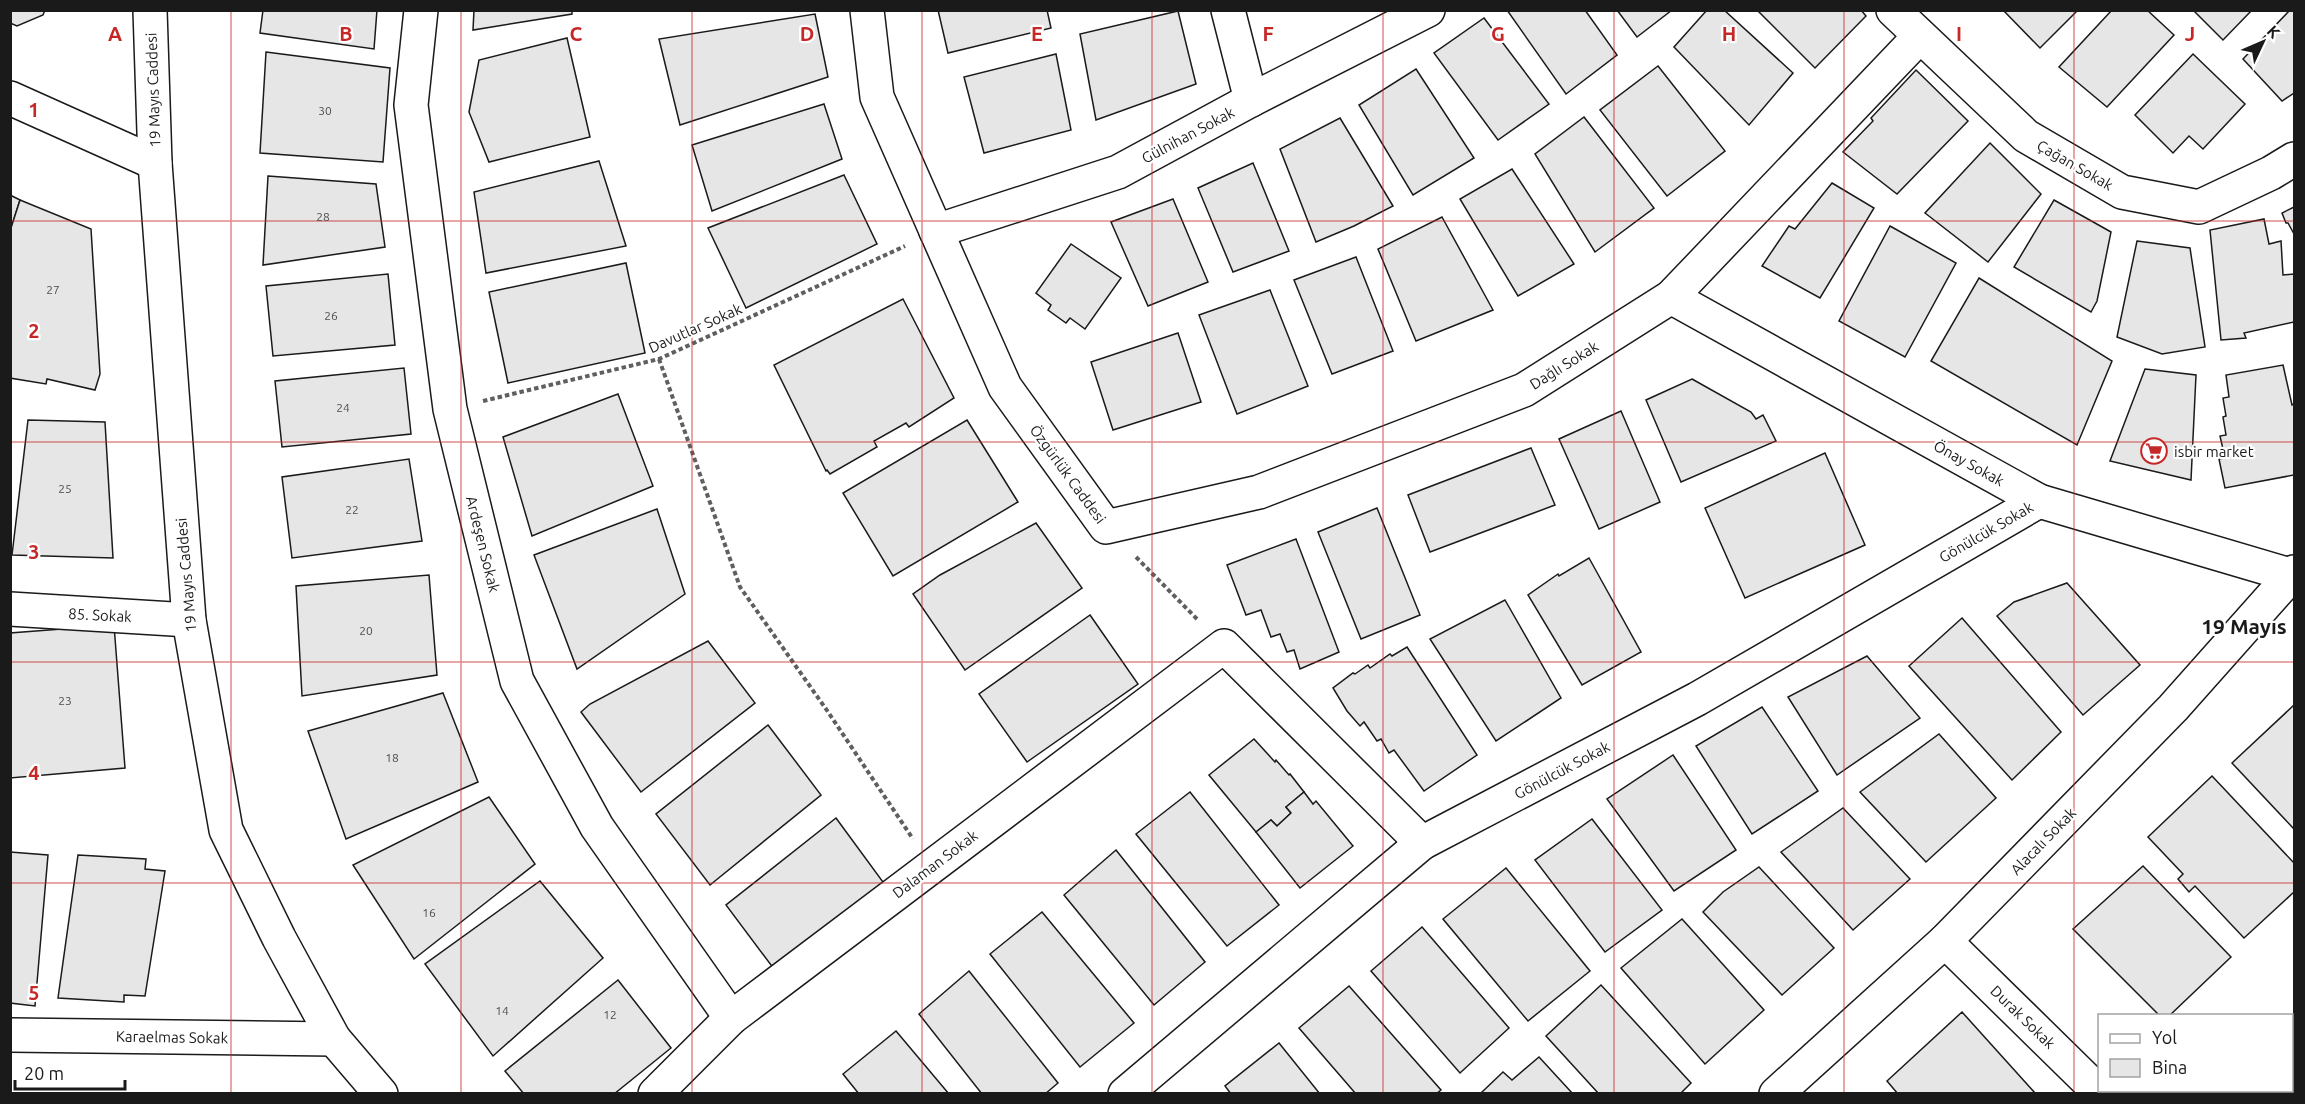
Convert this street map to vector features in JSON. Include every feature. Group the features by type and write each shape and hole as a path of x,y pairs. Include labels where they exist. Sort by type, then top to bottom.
{"street":[{"name":"19 Mayıs Caddesi","path":"150,10 155,163 189,620 226,830 279,938 334,1039 381,1094"},
{"name":"Ardeşen Sokak","path":"421,10 411,105 450,409 517,681 597,827 730,1018"},
{"name":"Özgürlük Caddesi","path":"867,10 877,97 1005,387 1106,527"},
{"path":"1228,10 1251,100"},
{"name":"Gülnihan Sokak","path":"936,231 1118,172 1251,100 1428,10"},
{"name":"Çağan Sokak","path":"1893,10 2026,136 2122,192 2199,207 2295,159"},
{"name":"Dağlı Sokak","path":"1106,527 1259,492 1524,390 1671,297 1920,36"},
{"path":"10,98 155,163"},
{"name":"Önay Sokak","path":"1671,297 2039,501 2292,574"},
{"name":"Gönülcük Sokak","path":"1125,1094 1422,843 1697,699 2039,501"},
{"name":"Alacalı Sokak","path":"1776,1094 1944,942 2173,708 2292,574"},
{"name":"85. Sokak","path":"10,609 189,620"},
{"path":"1224,646 1422,843"},
{"name":"Dalaman Sokak","path":"655,1094 730,1018 1224,646"},
{"name":"Durak Sokak","path":"1944,942 2098,1091"},
{"name":"Karaelmas Sokak","path":"10,1035 334,1039"}],"path":[{"name":"Davutlar Sokak","path":"450,409 659,359 936,231"},
{"path":"659,359 740,587 826,709 932,867"},
{"name":"Özgürlük Caddesi","path":"1106,527 1224,646"}],"building":[{"path":"10,10 45,10 43,15 17,26 10,23"},
{"path":"263,10 377,10 374,49 260,33"},
{"path":"474,10 572,10 572,14 473,30"},
{"path":"938,10 1047,10 1051,28 948,53"},
{"path":"1507,10 1585,10 1617,55 1566,94"},
{"path":"1617,10 1672,10 1637,37"},
{"path":"1707,10 1724,10 1793,73 1749,125 1674,47"},
{"path":"1757,10 1861,10 1866,16 1815,68"},
{"path":"2003,10 2078,10 2040,48"},
{"path":"2112,10 2147,10 2174,35 2107,107 2059,67"},
{"path":"2193,10 2252,10 2223,40"},
{"path":"2290,10 2294,10 2294,93 2282,101 2243,59"},
{"path":"1178,11 1196,84 1096,120 1080,34"},
{"path":"815,14 828,77 680,125 659,39"},
{"path":"1484,18 1549,104 1498,140 1434,53"},
{"path":"567,38 590,137 489,162 469,112 479,60"},
{"path":"266,52 390,68 383,162 260,153"},
{"path":"1056,54 1071,130 984,153 964,77"},
{"path":"2193,54 2245,104 2203,149 2189,136 2173,153 2135,115"},
{"path":"1658,66 1725,151 1667,196 1600,110"},
{"path":"1416,69 1474,158 1413,195 1359,105"},
{"path":"1916,70 1968,121 1897,194 1843,152"},
{"path":"824,104 842,159 712,211 692,145"},
{"path":"1584,117 1654,208 1595,252 1535,154"},
{"path":"1340,118 1393,206 1316,242 1280,149"},
{"path":"1990,143 2041,194 1988,262 1925,213"},
{"path":"599,161 626,246 486,273 474,192"},
{"path":"1253,163 1289,251 1233,272 1198,188"},
{"path":"1512,169 1574,264 1518,296 1460,199"},
{"path":"844,175 877,244 746,308 708,228"},
{"path":"268,176 376,184 385,247 263,265"},
{"path":"1832,183 1874,208 1820,298 1762,266 1789,226 1795,229"},
{"path":"10,195 20,200 10,231"},
{"path":"1173,199 1208,282 1148,306 1111,222"},
{"path":"20,200 91,229 100,374 95,390 47,379 46,384 10,378 10,231"},
{"path":"2054,200 2111,232 2097,301 2091,312 2014,267"},
{"path":"2294,207 2294,234 2282,213"},
{"path":"1442,217 1493,310 1416,341 1378,249"},
{"path":"2264,219 2269,244 2281,241 2283,275 2294,274 2294,322 2244,333 2246,338 2221,340 2210,230"},
{"path":"1890,226 1956,263 1905,357 1839,321"},
{"path":"2137,241 2190,248 2205,347 2162,354 2117,337"},
{"path":"1071,244 1121,278 1085,329 1070,318 1066,323 1048,310 1051,305 1036,293"},
{"path":"1356,257 1393,351 1332,374 1294,280"},
{"path":"626,263 645,353 508,383 489,292"},
{"path":"388,274 395,345 273,356 266,286"},
{"path":"1979,278 2112,361 2077,445 1931,361"},
{"path":"1270,290 1308,386 1237,414 1199,315"},
{"path":"903,299 954,398 909,427 906,423 874,441 877,447 830,474 826,471 774,365"},
{"path":"1178,333 1201,402 1113,430 1091,362"},
{"path":"2283,365 2292,405 2294,404 2294,475 2225,488 2219,459 2225,458 2220,436 2226,435 2223,398 2229,397 2226,375"},
{"path":"404,368 411,434 282,447 275,381"},
{"path":"2145,369 2196,375 2191,480 2110,461"},
{"path":"1692,379 1751,412 1756,419 1763,415 1776,441 1681,482 1646,400"},
{"path":"618,394 653,486 532,536 503,437"},
{"path":"1621,411 1660,502 1599,529 1559,439"},
{"path":"28,420 105,422 113,558 12,555"},
{"path":"967,420 1018,502 893,576 843,493"},
{"path":"1531,448 1555,505 1430,552 1408,495"},
{"path":"1825,453 1865,545 1745,598 1705,508"},
{"path":"409,459 422,541 292,558 282,477"},
{"path":"1377,508 1420,615 1361,639 1318,532"},
{"path":"657,509 685,594 577,669 534,555"},
{"path":"1036,523 1082,588 965,670 913,594 940,575"},
{"path":"1296,539 1339,652 1300,669 1294,650 1287,652 1280,634 1271,637 1261,610 1246,615 1227,565"},
{"path":"1589,558 1641,652 1582,685 1528,595 1558,574 1559,576"},
{"path":"429,575 437,675 302,696 296,586"},
{"path":"2067,583 2140,665 2083,715 1997,616 2014,602"},
{"path":"1505,600 1561,698 1496,741 1430,639"},
{"path":"1090,615 1138,684 1027,762 979,694"},
{"path":"1962,618 2061,732 2012,780 1909,666"},
{"path":"114,625 125,768 10,778 10,633"},
{"path":"708,641 755,703 641,792 581,712 590,704"},
{"path":"1407,647 1477,755 1424,791 1394,750 1389,753 1381,739 1377,741 1364,722 1360,726 1347,711 1333,688 1353,673 1355,674 1368,665 1370,668 1390,654 1392,656"},
{"path":"1867,656 1920,718 1837,775 1788,697"},
{"path":"443,693 478,782 346,839 308,731"},
{"path":"2294,705 2294,829 2232,763"},
{"path":"1762,707 1818,791 1752,834 1696,746"},
{"path":"768,725 821,795 710,885 656,814"},
{"path":"1939,734 1996,798 1926,862 1860,792"},
{"path":"1254,739 1275,762 1276,760 1290,774 1304,792 1286,807 1291,813 1277,826 1271,820 1256,832 1209,775"},
{"path":"1673,755 1736,850 1674,891 1607,799"},
{"path":"2212,776 2294,863 2294,892 2244,938 2195,886 2189,892 2178,879 2183,874 2148,837"},
{"path":"1190,792 1279,905 1227,946 1136,834"},
{"path":"1304,792 1313,804 1316,801 1353,846 1300,888 1256,832 1271,820 1277,826 1291,813 1286,807"},
{"path":"489,797 535,864 414,959 353,865"},
{"path":"1843,808 1910,879 1853,930 1781,852"},
{"path":"836,818 883,882 774,969 726,905"},
{"path":"1592,819 1662,910 1605,952 1535,860"},
{"path":"1116,850 1205,962 1154,1005 1064,895"},
{"path":"10,852 48,855 35,1006 10,1003"},
{"path":"78,855 146,859 145,869 165,871 145,996 124,995 124,1002 58,998"},
{"path":"2143,866 2231,957 2171,1014 2158,1014 2073,929"},
{"path":"1759,867 1834,948 1782,995 1703,912 1723,892"},
{"path":"1506,868 1590,971 1528,1021 1443,919"},
{"path":"540,881 603,958 493,1056 425,964"},
{"path":"1042,912 1134,1023 1080,1067 990,954"},
{"path":"1682,919 1764,1010 1705,1064 1621,968"},
{"path":"1422,927 1509,1028 1460,1073 1371,971"},
{"path":"969,971 1058,1083 1045,1094 982,1094 919,1014"},
{"path":"618,980 671,1048 614,1094 524,1094 505,1071"},
{"path":"1601,985 1691,1083 1680,1094 1599,1094 1546,1036"},
{"path":"1349,986 1441,1090 1436,1094 1356,1094 1299,1028"},
{"path":"1962,1012 2036,1094 1898,1094 1887,1081"},
{"path":"2293,1024 2294,1094 2235,1094 2234,1092 2293,1092"},
{"path":"896,1031 949,1094 859,1094 843,1074"},
{"path":"1279,1043 1320,1094 1231,1094 1225,1086"},
{"path":"1539,1057 1573,1094 1481,1093 1503,1072 1512,1080"}],"place":[{"name":"isbir market","path":"2154,451"}],"district":[{"name":"19 Mayıs","path":"2244,626"}]}
